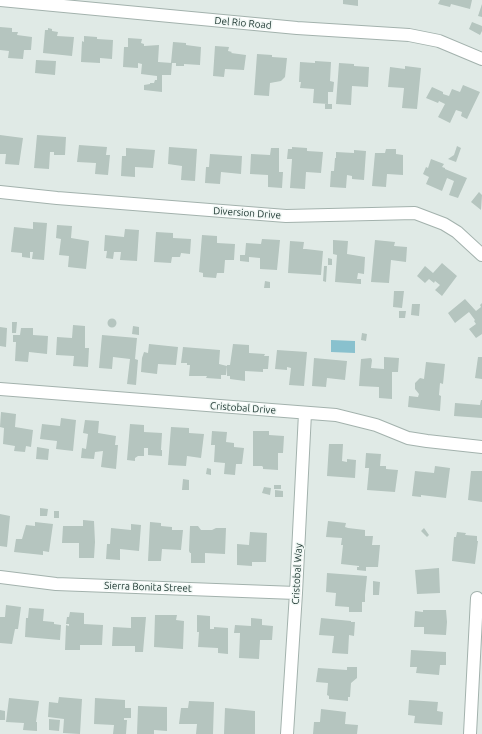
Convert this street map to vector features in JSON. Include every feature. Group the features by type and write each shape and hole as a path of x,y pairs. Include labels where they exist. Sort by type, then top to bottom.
{"street":[{"name":"Del Rio Road","path":"0,0 297,28 409,35 439,41 482,59"},
{"name":"Diversion Drive","path":"0,192 286,216 415,212 444,224 457,232 482,254"},
{"name":"Cristobal Drive","path":"0,389 336,415 376,425 408,438 482,447"},
{"name":"Cristobal Way","path":"287,734 305,413"},
{"name":"Sierra Bonita Street","path":"0,577 56,584 296,593"},
{"path":"470,734 477,598"}],"water":[{"path":"331,340 355,341 355,353 331,352"}],"building":[{"path":"343,0 358,0 358,6 343,4"},
{"path":"440,0 472,0 470,9 451,4 450,7 438,4"},
{"path":"482,4 482,17 478,16"},
{"path":"472,22 482,26 480,35 469,29"},
{"path":"0,27 12,28 12,32 18,32 17,35 32,37 31,50 24,50 23,59 8,58 9,51 0,50"},
{"path":"48,28 52,29 52,31 58,32 57,36 74,37 72,56 43,53 45,30 48,30"},
{"path":"84,36 113,40 112,59 100,58 100,63 81,62 82,41 84,42"},
{"path":"128,38 142,39 141,43 144,44 144,46 159,45 158,62 172,63 171,75 162,75 162,92 144,90 144,85 154,83 155,80 157,80 157,76 141,74 142,64 138,63 138,68 123,67 124,47 128,47"},
{"path":"173,42 186,43 186,45 201,47 200,65 184,64 184,66 176,66 176,63 171,63"},
{"path":"215,46 229,47 228,51 232,52 231,53 246,55 244,70 225,69 224,77 213,76"},
{"path":"257,54 287,58 285,77 281,81 270,83 269,96 254,95"},
{"path":"36,60 56,61 55,75 35,73"},
{"path":"315,61 331,62 330,81 334,82 333,92 328,92 328,104 313,103 314,89 300,88 300,62 315,63"},
{"path":"339,63 369,67 368,87 352,86 351,105 336,104"},
{"path":"405,66 421,68 417,109 402,108 404,88 388,87 390,67 405,69"},
{"path":"463,85 480,92 467,119 461,116 462,112 456,110 450,123 438,117 445,104 426,98 432,87 449,96 452,89 460,92"},
{"path":"325,104 332,104 332,109 325,109"},
{"path":"0,135 23,138 19,165 5,164 6,154 0,154"},
{"path":"37,135 66,137 65,155 54,155 54,152 50,152 49,169 34,168"},
{"path":"79,145 107,147 106,155 110,155 108,175 95,174 96,163 77,162"},
{"path":"457,146 461,148 456,162 448,159 454,155"},
{"path":"169,147 197,149 195,181 181,180 182,166 168,164"},
{"path":"292,147 307,148 307,151 323,152 321,173 306,172 305,189 290,188 292,159 287,159 288,149 292,149"},
{"path":"126,148 155,150 153,168 135,167 135,177 121,176 122,156 126,156"},
{"path":"271,148 279,148 279,172 283,172 282,188 268,187 268,175 250,174 251,154 270,155"},
{"path":"386,149 396,149 396,154 403,155 403,175 387,174 386,187 372,186 375,153 385,153"},
{"path":"354,150 366,151 364,180 352,179 352,176 347,175 346,188 330,187 331,171 334,171 336,152 354,153"},
{"path":"210,154 242,156 241,174 221,172 220,184 205,183 206,167 209,167"},
{"path":"431,159 444,164 442,167 445,169 467,178 458,198 449,195 454,181 447,178 442,191 426,184 429,177 423,174 426,167 428,168"},
{"path":"479,192 482,195 481,210 471,202"},
{"path":"33,222 47,223 44,260 32,259 33,252 30,252 30,258 22,257 22,253 11,252 14,227 33,229"},
{"path":"57,225 72,226 71,238 89,241 86,269 68,267 69,256 59,255 61,239 56,238"},
{"path":"125,229 139,230 137,261 120,260 121,252 114,252 113,259 106,258 107,251 104,251 105,235 124,237"},
{"path":"156,232 173,233 173,238 191,239 190,254 181,253 180,257 172,257 171,263 154,262"},
{"path":"202,235 217,236 217,243 235,244 234,260 225,260 224,273 217,273 216,278 203,277 203,273 199,272"},
{"path":"262,239 280,240 277,270 260,269 260,258 249,257 249,262 240,261 240,255 245,255 246,243 261,244"},
{"path":"333,240 348,241 347,254 365,257 364,274 358,273 357,279 361,279 361,284 335,282 337,255 333,254"},
{"path":"375,240 395,242 394,246 407,247 406,262 391,260 389,283 371,282"},
{"path":"290,241 304,242 303,249 323,251 321,275 288,273"},
{"path":"328,258 332,259 332,265 328,265"},
{"path":"442,263 457,276 442,296 435,290 440,285 435,281 434,283 429,279 425,283 417,276 425,266 433,273"},
{"path":"324,266 327,266 326,282 323,281"},
{"path":"265,281 270,282 270,288 264,288"},
{"path":"394,291 404,291 402,308 393,307"},
{"path":"465,299 476,311 481,307 480,305 482,303 482,334 476,338 469,329 476,324 469,312 455,323 448,313"},
{"path":"412,304 420,304 419,316 411,315"},
{"path":"399,311 406,311 405,318 399,318"},
{"path":"110,319 114,319 116,323 114,327 110,327 108,325 108,321"},
{"path":"12,322 17,322 16,333 12,333"},
{"path":"73,325 85,326 85,348 89,348 88,367 73,366 74,356 56,355 57,337 72,338"},
{"path":"133,326 139,327 139,335 132,334"},
{"path":"0,327 7,328 6,347 0,346"},
{"path":"21,328 33,328 33,335 48,336 47,354 29,352 28,362 15,361 16,342 13,342 13,335 20,335"},
{"path":"362,333 367,334 366,341 361,340"},
{"path":"102,335 137,338 135,359 138,360 136,385 127,384 130,359 113,357 112,369 99,368"},
{"path":"149,344 178,347 176,365 158,364 157,374 141,372 142,358 144,352 148,353"},
{"path":"233,344 249,345 249,353 265,354 264,356 269,356 268,369 263,369 263,372 245,371 245,381 230,379 230,376 227,376 227,365 230,365"},
{"path":"183,347 220,350 219,364 227,366 226,375 221,375 221,379 206,378 207,376 189,376 190,365 187,365 187,363 181,363"},
{"path":"277,350 307,352 304,386 289,385 291,368 287,367 287,370 275,369"},
{"path":"384,357 399,358 398,372 392,372 392,399 379,398 379,387 359,386 361,359 371,358 371,368 384,369"},
{"path":"478,357 482,357 482,379 475,378"},
{"path":"314,358 347,361 345,380 327,378 326,387 312,386"},
{"path":"426,362 445,364 443,384 440,383 440,411 408,407 409,396 418,397 419,394 415,389 415,383 420,378 424,379"},
{"path":"481,400 482,418 454,416 455,403 480,405"},
{"path":"1,412 16,414 15,427 33,430 31,447 26,446 25,452 14,451 15,446 3,444 4,428 0,427"},
{"path":"61,418 76,420 73,451 56,449 57,441 40,439 42,424 60,426"},
{"path":"85,420 99,421 98,433 116,436 115,445 118,445 116,469 101,467 103,451 95,452 94,459 81,458 82,448 86,449 88,434 83,433"},
{"path":"130,424 144,425 144,432 162,433 162,456 148,455 148,448 144,448 144,456 138,456 135,458 135,461 127,460"},
{"path":"171,427 189,428 189,433 204,434 201,458 187,456 186,466 168,465"},
{"path":"212,431 227,432 226,442 234,443 234,447 244,448 242,464 236,464 235,475 224,474 225,463 214,462 215,445 211,445"},
{"path":"253,431 269,431 269,435 284,436 283,453 278,453 278,470 263,469 262,466 253,466"},
{"path":"329,444 343,444 342,461 347,462 347,459 356,460 355,478 327,476"},
{"path":"37,447 49,449 48,460 36,459"},
{"path":"366,453 381,454 380,466 386,466 386,469 398,470 395,492 367,490 369,468 365,468"},
{"path":"435,466 450,468 446,498 421,495 421,497 412,496 415,471 434,473"},
{"path":"207,468 211,469 211,475 206,474"},
{"path":"471,471 482,471 482,502 468,500"},
{"path":"183,479 189,480 189,490 182,490"},
{"path":"274,485 281,485 281,489 274,489"},
{"path":"264,487 271,488 270,495 262,493"},
{"path":"275,490 283,491 283,497 275,497"},
{"path":"40,508 48,509 47,516 40,516"},
{"path":"54,511 59,511 59,518 54,518"},
{"path":"0,514 10,516 7,547 0,546"},
{"path":"83,520 94,521 94,558 79,558 79,543 62,543 63,526 83,526"},
{"path":"328,521 346,523 345,527 365,530 365,536 373,536 372,545 380,545 378,567 366,567 366,571 357,570 357,567 359,566 341,564 343,545 341,545 342,538 326,537"},
{"path":"35,522 53,524 49,552 43,551 43,555 14,552 16,539 22,539 26,525 35,526"},
{"path":"150,522 161,523 161,526 172,527 172,530 183,530 181,550 162,549 161,561 148,561"},
{"path":"131,524 141,525 139,551 120,549 120,560 106,559 107,544 110,544 111,528 131,530"},
{"path":"190,526 198,526 201,530 226,528 225,554 205,553 205,563 191,563 191,553 189,551"},
{"path":"424,528 429,535 427,537 421,531"},
{"path":"250,532 267,533 266,562 252,562 252,566 237,565 237,544 249,545"},
{"path":"457,532 466,533 465,535 477,536 478,541 475,564 452,561 454,537 456,537"},
{"path":"439,568 440,593 417,594 415,570"},
{"path":"327,573 367,576 365,602 362,602 362,612 349,612 349,607 335,606 336,593 326,592"},
{"path":"373,581 380,582 379,595 373,595"},
{"path":"6,605 21,607 18,629 15,629 12,644 0,643 0,617 5,617"},
{"path":"29,608 44,609 43,621 54,622 54,624 61,625 60,640 25,637 26,618 28,618"},
{"path":"423,610 446,610 446,635 424,634 424,627 414,627 415,611 423,612"},
{"path":"70,612 84,613 84,624 103,625 102,645 80,645 80,650 65,650 66,625 69,626 69,624 66,624 67,617 69,617"},
{"path":"155,615 177,615 176,620 184,621 183,649 154,647"},
{"path":"197,615 210,616 210,629 214,629 214,627 228,628 228,654 218,653 218,648 198,647 199,632 197,632"},
{"path":"131,617 146,617 143,652 135,652 135,646 112,646 113,627 131,628"},
{"path":"251,618 262,619 262,625 273,626 272,640 260,640 259,659 239,658 240,633 234,633 235,625 251,626"},
{"path":"321,618 355,622 354,636 349,635 348,654 332,653 334,636 319,635"},
{"path":"411,650 446,652 446,665 440,665 439,675 416,673 417,667 410,667"},
{"path":"347,667 357,667 357,678 351,683 350,697 348,697 348,701 329,699 329,696 327,695 328,683 316,682 318,668 347,670"},
{"path":"59,697 82,699 80,734 63,733 64,719 48,717 49,702 58,703"},
{"path":"9,698 39,701 36,722 37,731 23,730 24,723 6,722"},
{"path":"95,698 125,700 125,708 131,708 131,718 124,718 124,720 127,720 126,734 113,734 114,725 94,724"},
{"path":"409,700 438,702 437,711 443,712 442,725 414,723 415,716 408,715"},
{"path":"189,701 214,702 213,734 196,734 197,724 179,724 181,708 188,708"},
{"path":"138,706 167,707 167,731 154,730 154,734 137,734"},
{"path":"225,708 255,711 255,734 224,734"},
{"path":"321,709 346,712 345,724 358,725 357,734 313,734 314,722 320,722"},
{"path":"0,710 5,711 5,720 0,720"},
{"path":"49,719 60,720 59,731 49,730"}]}
